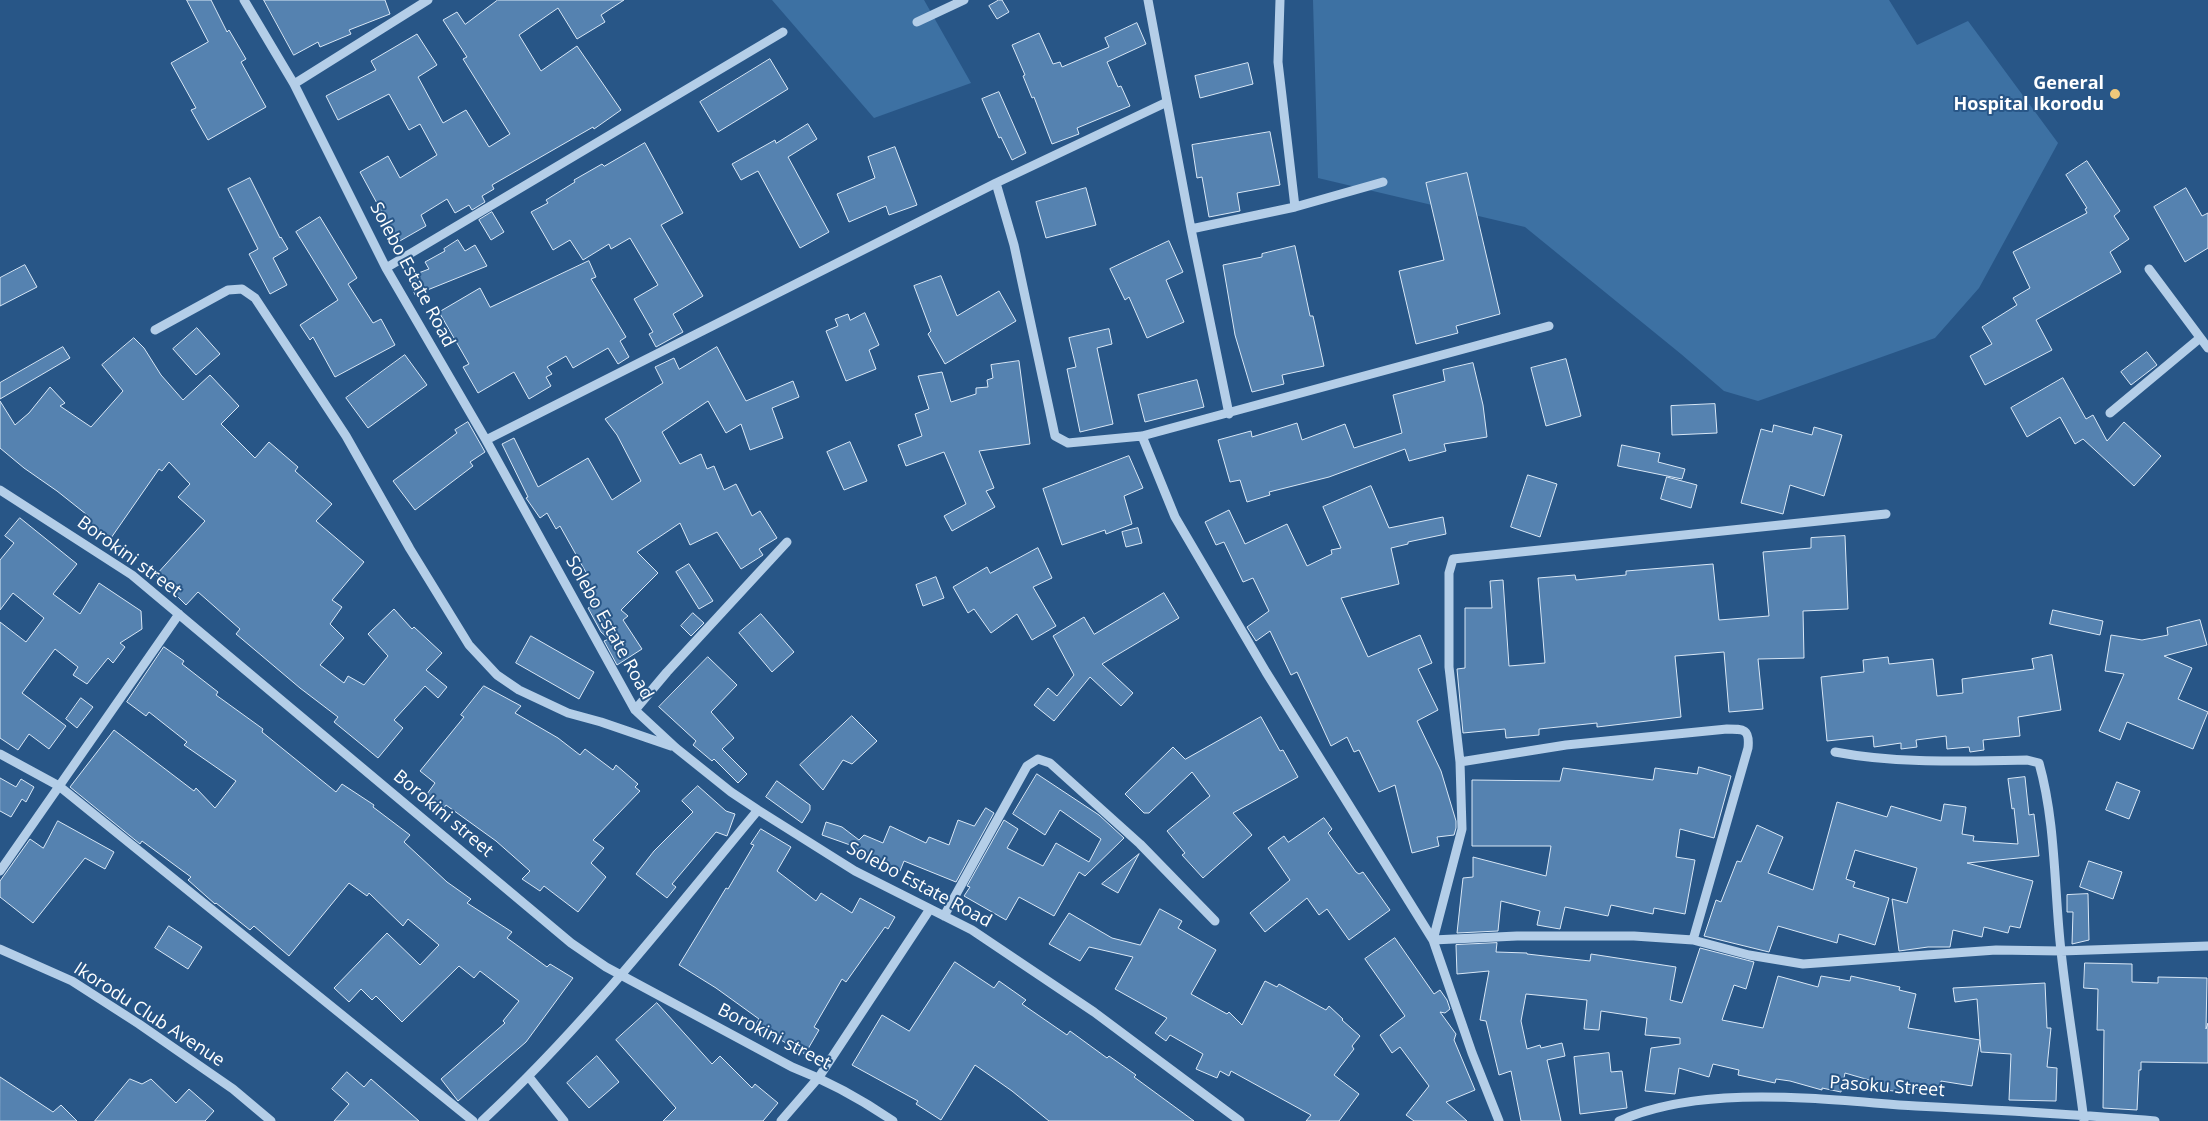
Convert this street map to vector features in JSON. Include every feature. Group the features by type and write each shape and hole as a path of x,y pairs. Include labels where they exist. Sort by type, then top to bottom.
{"street":[{"name":"Solebo Estate Road","path":"244,0 294,84 386,268 486,440 635,710 676,748 758,810 855,871 972,930 1094,1012 1240,1121"},
{"path":"294,84 428,0"},
{"path":"917,22 964,0"},
{"path":"1148,0 1191,229 1229,414"},
{"path":"1280,0 1278,62 1295,207"},
{"path":"386,268 783,32"},
{"path":"486,440 996,183 1167,102"},
{"path":"1191,229 1295,207 1383,182"},
{"path":"996,183 1014,245 1055,436 1068,443 1142,436 1549,326"},
{"path":"2149,269 2208,348"},
{"path":"155,330 228,290 242,289 255,298 346,436 410,549 469,645 497,675 519,690 568,713 601,722 676,748"},
{"path":"2110,413 2200,338"},
{"path":"1142,436 1174,517 1266,672 1433,940 1472,1053 1499,1121"},
{"name":"Borokini street","path":"0,490 132,575 571,943 606,967 776,1058 819,1077 868,1104 892,1121"},
{"path":"1433,940 1462,829 1460,762 1449,667 1448,573 1453,559 1886,514"},
{"path":"635,710 667,672 787,542"},
{"path":"0,870 179,614"},
{"path":"1460,762 1566,745 1727,729 1746,731 1749,737 1748,748 1693,940"},
{"path":"1834,752 1858,756 1942,761 2028,760 2039,763 2044,778 2061,951 2084,1118"},
{"path":"0,754 59,786 472,1121"},
{"path":"944,916 1027,766 1038,759 1050,763 1140,844 1215,921"},
{"path":"482,1121 529,1077 587,1015 758,810"},
{"path":"781,1121 819,1077 930,909"},
{"path":"1433,940 1517,936 1634,936 1693,940 1749,955 1803,964 1996,950 2061,951 2208,946"},
{"name":"Ikorodu Club Avenue","path":"0,950 72,981 233,1089 271,1121"},
{"path":"529,1077 564,1121"},
{"name":"Pasoku Street","path":"1619,1121 1672,1105 1718,1098 1813,1099 2084,1118 2155,1121"}],"shaded area":[{"path":"772,0 924,0 971,83 874,118"},
{"path":"1313,0 1889,0 1917,45 1968,21 2058,143 1979,288 1935,338 1758,401 1724,391 1525,227 1318,178"}],"building":[{"path":"187,0 211,0 227,32 229,30 246,59 241,62 266,107 208,140 191,110 196,108 171,63 208,42"},
{"path":"264,0 385,0 390,14 349,30 351,34 320,47 318,42 294,55"},
{"path":"498,0 624,0 601,15 605,22 577,39 558,8 519,35 541,71 577,46 621,110 594,129 593,127 492,185 494,189 482,196 485,202 472,210 469,205 455,213 447,199 421,215 426,226 398,242 360,172 388,156 400,178 437,155 420,124 409,130 389,94 338,120 326,96 376,70 371,61 417,34 437,65 418,77 443,123 466,110 489,147 510,134 463,59 467,57 443,20 457,12 465,24"},
{"path":"1002,0 1009,12 997,19 989,6"},
{"path":"1137,23 1146,44 1107,62 1118,87 1121,86 1130,106 1077,128 1079,134 1052,144 1012,45 1039,33 1053,64 1060,62 1062,67 1109,47 1105,38"},
{"path":"770,59 788,89 718,132 700,102"},
{"path":"1248,63 1253,84 1200,98 1195,76"},
{"path":"999,92 1026,153 1012,160 1001,137 999,138 982,99"},
{"path":"808,124 817,139 788,157 829,232 800,248 758,171 741,180 732,164 775,140 776,143"},
{"path":"1270,132 1280,185 1237,193 1240,211 1209,217 1202,177 1197,178 1192,145"},
{"path":"645,143 683,213 661,225 703,296 673,314 683,332 656,347 649,334 653,332 634,299 658,285 630,238 611,249 609,244 583,260 570,240 553,250 531,212 548,203 546,200 575,182 574,180"},
{"path":"895,147 917,205 889,215 886,206 849,222 837,194 875,178 868,157"},
{"path":"2087,161 2120,211 2114,216 2129,239 2110,252 2121,272 2036,320 2052,350 1985,385 1970,356 1992,344 1982,327 2017,305 2013,298 2030,288 2013,252 2087,213 2085,209 2087,208 2066,175"},
{"path":"1467,173 1500,314 1456,326 1458,333 1416,344 1399,271 1444,260 1426,183"},
{"path":"250,178 280,238 288,249 273,258 287,285 270,294 249,254 258,249 228,189"},
{"path":"1086,188 1096,225 1046,238 1036,202"},
{"path":"2186,188 2202,216 2208,213 2208,248 2185,262 2154,207"},
{"path":"492,212 504,232 491,240 479,220"},
{"path":"320,217 357,278 348,284 373,323 381,319 395,345 335,377 313,337 310,340 300,325 338,300 296,232"},
{"path":"458,240 465,251 475,245 487,266 415,295 408,277 429,269 425,262 445,251 444,249"},
{"path":"1169,241 1183,272 1166,280 1184,322 1147,338 1129,297 1125,300 1110,269"},
{"path":"1295,246 1310,316 1313,316 1324,366 1282,375 1284,384 1252,392 1235,335 1223,265 1262,257 1262,254"},
{"path":"589,261 596,277 591,279 626,337 620,341 629,357 618,364 608,348 573,368 566,356 547,367 552,374 546,377 551,386 529,399 514,372 478,393 463,367 469,364 439,312 480,288 490,307"},
{"path":"25,265 37,287 0,306 0,278"},
{"path":"941,276 957,316 999,291 1016,321 945,364 928,334 931,331 914,286"},
{"path":"865,313 879,345 869,350 876,369 846,381 826,331 838,326 835,319 848,314 850,320"},
{"path":"197,328 220,354 196,375 173,349"},
{"path":"1109,329 1112,344 1097,348 1113,424 1080,432 1067,369 1076,367 1069,338"},
{"path":"134,338 144,348 161,375 183,400 210,375 239,406 221,424 255,458 269,442 298,467 295,471 332,504 316,521 364,562 332,600 342,607 330,624 344,638 320,665 344,683 348,676 364,685 388,656 368,634 394,609 412,629 414,627 442,653 426,670 447,687 438,698 425,686 394,720 403,728 378,758 334,722 338,717 236,634 240,629 198,592 186,605 156,575 205,521 178,497 190,484 169,462 162,471 159,469 111,538 88,523 91,518 0,448 0,401 15,425 29,413 50,387 65,403 60,406 91,427 123,391 102,365"},
{"path":"63,347 70,358 0,399 0,383"},
{"path":"717,347 746,401 793,381 799,397 772,408 783,438 750,450 741,424 726,433 708,401 662,432 680,464 701,454 707,469 714,466 724,490 736,484 752,516 760,511 777,538 759,549 763,555 741,569 717,532 690,545 680,523 637,552 658,573 621,610 628,616 623,620 642,649 617,665 604,641 609,639 601,632 588,608 595,605 578,582 588,576 560,526 556,529 547,513 540,518 526,498 528,497 502,444 514,438 538,487 588,458 612,500 641,481 617,435 605,419 663,383 655,367 674,358 679,369"},
{"path":"2147,352 2157,365 2131,385 2121,372"},
{"path":"405,355 427,385 368,428 346,398"},
{"path":"1566,359 1581,416 1546,426 1531,368"},
{"path":"1019,361 1030,444 979,451 994,488 986,491 995,507 952,531 944,516 966,504 944,452 906,466 898,445 922,436 915,414 929,409 918,376 942,372 951,402 976,394 976,388 988,387 987,380 993,378 991,365"},
{"path":"1473,363 1483,405 1487,437 1444,444 1446,451 1409,461 1405,449 1329,477 1269,492 1270,495 1247,502 1240,480 1230,482 1218,440 1251,431 1252,437 1297,423 1302,440 1345,424 1354,448 1402,433 1393,395 1445,381 1443,370"},
{"path":"2063,378 2086,419 2093,415 2107,441 2124,422 2161,456 2134,486 2083,439 2075,444 2060,417 2027,437 2011,408"},
{"path":"1197,380 1204,407 1145,422 1138,395"},
{"path":"1715,404 1717,433 1672,435 1671,406"},
{"path":"468,422 485,452 470,462 473,466 415,510 393,481 457,433 455,430"},
{"path":"1774,425 1812,435 1814,427 1842,435 1824,496 1790,485 1783,514 1741,503 1761,429 1772,432"},
{"path":"850,442 867,481 844,490 827,452"},
{"path":"1622,445 1660,453 1658,462 1685,469 1682,479 1618,466"},
{"path":"1129,456 1143,488 1124,496 1132,524 1106,534 1105,530 1062,545 1043,489"},
{"path":"1528,475 1557,484 1540,537 1511,527"},
{"path":"1667,477 1697,485 1691,508 1661,499"},
{"path":"1371,486 1389,528 1443,517 1446,534 1408,542 1408,544 1391,548 1399,584 1341,598 1368,657 1420,635 1432,663 1418,669 1438,710 1417,721 1441,771 1456,821 1456,828 1454,835 1437,837 1439,846 1412,853 1395,785 1379,792 1359,750 1354,752 1347,737 1331,746 1297,672 1291,675 1270,631 1256,641 1247,627 1269,611 1253,578 1243,582 1224,542 1216,545 1205,522 1229,510 1245,544 1287,524 1307,566 1332,554 1331,550 1341,548 1323,507"},
{"path":"20,518 77,564 53,594 80,614 99,583 141,611 142,629 120,643 125,647 113,663 108,658 87,684 73,675 78,667 55,649 22,693 66,726 49,749 29,734 18,750 0,738 0,622 26,642 44,618 13,593 0,610 0,560 14,543 5,536"},
{"path":"1138,528 1142,543 1126,547 1122,532"},
{"path":"1845,536 1848,609 1803,611 1804,658 1758,659 1763,709 1729,712 1724,652 1675,656 1681,717 1597,727 1597,723 1539,729 1539,735 1506,738 1505,729 1463,733 1457,669 1465,668 1465,608 1492,608 1490,581 1503,580 1509,666 1545,663 1538,578 1575,575 1576,580 1626,575 1626,571 1713,564 1719,620 1769,616 1763,552 1811,548 1811,538"},
{"path":"1038,548 1052,578 1033,587 1056,626 1032,640 1017,614 991,633 974,609 968,613 953,587 987,567 990,573"},
{"path":"689,564 713,601 699,609 676,572"},
{"path":"936,577 944,598 923,606 916,585"},
{"path":"1164,593 1179,618 1102,664 1133,693 1121,706 1090,677 1054,721 1034,705 1048,688 1057,696 1074,675 1053,636 1084,617 1094,634"},
{"path":"2053,610 2103,621 2100,635 2050,624"},
{"path":"693,613 704,623 691,636 681,626"},
{"path":"761,614 794,652 772,672 739,633"},
{"path":"2200,620 2207,645 2164,656 2192,668 2178,699 2208,712 2193,749 2127,722 2120,740 2099,731 2124,674 2105,671 2111,635 2142,640 2168,635 2167,628"},
{"path":"531,636 594,672 579,699 516,663"},
{"path":"164,647 184,661 182,664 218,692 216,695 263,729 262,732 336,792 342,784 374,805 373,807 410,835 404,842 447,882 471,899 467,903 512,932 507,938 547,967 550,964 573,978 526,1042 458,1101 441,1079 505,1023 503,1021 519,1001 480,971 474,978 459,966 402,1022 376,996 372,1000 361,989 349,1002 334,988 387,933 420,965 439,945 408,919 403,926 369,893 367,896 349,883 289,956 254,926 250,930 215,904 188,880 191,877 142,841 140,844 70,787 114,730 194,791 196,788 215,808 236,781 184,745 187,742 149,712 146,716 127,702"},
{"path":"2052,655 2061,710 2018,717 2020,736 1983,740 1984,750 1970,752 1969,747 1947,749 1946,736 1916,740 1917,747 1901,749 1901,743 1874,747 1873,736 1827,741 1821,677 1864,672 1863,660 1888,657 1889,664 1933,659 1937,696 1963,693 1962,679 2034,669 2032,659"},
{"path":"708,657 737,685 711,712 734,738 722,749 747,774 738,783 714,759 712,761 693,745 696,741 659,707"},
{"path":"484,686 521,706 515,713 558,738 580,755 585,749 613,770 616,765 638,784 635,787 640,791 593,840 604,848 591,863 606,877 578,912 544,886 540,891 522,879 530,871 496,841 446,805 442,811 424,798 435,783 420,771 464,717 461,715"},
{"path":"81,698 93,707 77,728 66,719"},
{"path":"852,716 877,741 852,764 843,760 823,790 800,765"},
{"path":"1261,717 1280,751 1283,750 1298,777 1233,813 1252,835 1203,878 1182,855 1185,853 1167,831 1210,796 1192,772 1149,813 1144,813 1125,794 1173,747 1185,759"},
{"path":"1699,767 1731,776 1714,838 1680,829 1676,857 1695,860 1685,914 1654,908 1653,914 1611,905 1608,916 1565,907 1560,929 1537,925 1540,911 1501,901 1498,931 1457,933 1463,878 1473,877 1473,857 1546,876 1551,846 1472,846 1472,780 1560,781 1563,768 1653,780 1655,768 1697,774"},
{"path":"1037,774 1099,815 1124,838 1085,876 1079,872 1054,916 1019,897 1006,920 964,896 970,887 967,886 1004,820 1018,829 1007,848 1043,866 1056,843 1089,862 1101,839 1060,810 1045,835 1013,814"},
{"path":"2025,777 2029,815 2034,814 2039,856 1967,863 2033,881 2020,928 2010,926 2008,933 1984,927 1982,937 1953,930 1950,947 1928,947 1899,951 1892,899 1907,903 1917,868 1855,850 1846,879 1855,882 1853,887 1889,898 1875,945 1839,934 1837,943 1778,926 1769,952 1704,936 1716,900 1721,902 1737,861 1741,862 1757,825 1783,837 1768,873 1813,890 1837,802 1887,817 1891,806 1941,821 1944,804 1966,807 1962,834 1974,836 1973,841 2018,844 2014,808 2012,809 2008,779"},
{"path":"0,778 16,787 21,779 34,787 26,802 22,799 11,817 0,811"},
{"path":"777,781 810,805 810,810 802,823 766,797"},
{"path":"2117,782 2140,791 2129,819 2106,810"},
{"path":"698,786 726,811 735,814 727,836 716,832 672,884 676,887 667,898 636,874 654,851 693,812 682,801"},
{"path":"986,808 994,813 956,882 904,861 900,871 851,849 853,846 822,835 826,822 842,827 859,840 864,835 883,843 890,826 926,843 929,837 949,845 958,820 974,826"},
{"path":"1324,818 1332,829 1328,833 1356,872 1359,874 1363,872 1390,910 1349,940 1327,909 1319,915 1307,898 1265,932 1250,913 1290,880 1268,848 1284,836 1288,842"},
{"path":"58,821 114,852 105,869 85,858 33,923 0,897 0,881 30,839 43,848"},
{"path":"761,829 791,847 777,871 816,901 821,893 852,913 860,898 895,917 888,929 885,927 846,982 842,979 814,1027 819,1030 805,1054 755,1025 759,1019 716,988 679,965 726,888 728,889 754,845 751,844"},
{"path":"1139,854 1118,893 1102,884"},
{"path":"2089,861 2122,872 2113,899 2080,887"},
{"path":"2088,894 2089,940 2072,944 2073,912 2067,912 2067,895"},
{"path":"1160,909 1182,921 1178,928 1216,950 1191,994 1227,1014 1229,1012 1242,1025 1265,981 1277,987 1279,984 1326,1010 1329,1006 1360,1036 1352,1046 1354,1049 1334,1075 1359,1094 1339,1121 1306,1121 1311,1115 1231,1071 1229,1076 1220,1071 1217,1078 1196,1069 1203,1054 1170,1035 1166,1041 1155,1033 1167,1018 1115,989 1133,957 1089,947 1080,961 1049,944 1069,913 1112,938 1140,945"},
{"path":"169,926 202,947 188,969 155,948"},
{"path":"1395,938 1434,994 1440,990 1447,1000 1450,1009 1445,1013 1440,1012 1456,1034 1454,1040 1475,1090 1446,1102 1467,1121 1414,1121 1406,1115 1429,1086 1400,1047 1392,1053 1380,1035 1405,1016 1365,959"},
{"path":"1497,943 1496,952 1527,953 1590,961 1591,954 1676,967 1670,1000 1682,1003 1700,948 1754,962 1746,989 1734,985 1722,1020 1763,1028 1778,976 1818,987 1821,976 1850,981 1851,976 1900,987 1899,990 1916,994 1908,1028 1980,1040 1972,1086 1941,1081 1940,1091 1904,1087 1903,1092 1876,1089 1876,1082 1845,1073 1841,1092 1822,1088 1822,1090 1790,1081 1776,1079 1775,1083 1738,1075 1739,1070 1713,1064 1709,1077 1679,1068 1675,1094 1645,1091 1651,1048 1680,1044 1680,1038 1645,1035 1647,1018 1601,1011 1599,1030 1584,1029 1587,1000 1526,994 1521,1021 1527,1049 1540,1045 1541,1048 1562,1043 1565,1056 1547,1060 1561,1121 1521,1121 1511,1071 1499,1075 1486,1021 1480,1020 1489,971 1457,974 1456,945"},
{"path":"955,962 994,988 999,981 1026,1000 1022,1004 1067,1035 1070,1031 1107,1058 1109,1056 1194,1121 1049,1121 1012,1091 975,1065 941,1120 916,1104 918,1101 852,1065 882,1015 909,1031"},
{"path":"2085,963 2132,964 2132,982 2158,983 2158,977 2207,978 2206,1029 2208,1023 2208,1063 2141,1062 2137,1110 2103,1108 2104,1030 2097,1030 2098,989 2084,988"},
{"path":"2045,983 2047,1028 2051,1028 2047,1067 2057,1068 2056,1101 2009,1100 2011,1054 1981,1052 1977,999 1955,1002 1953,988"},
{"path":"657,1003 712,1064 720,1056 752,1088 755,1084 778,1103 763,1121 663,1121 676,1108 616,1040"},
{"path":"1609,1053 1611,1072 1622,1071 1627,1108 1580,1114 1574,1057"},
{"path":"597,1056 619,1082 589,1108 567,1083"},
{"path":"347,1072 364,1087 371,1079 419,1121 334,1121 349,1104 332,1089"},
{"path":"0,1077 53,1112 61,1105 77,1121 0,1121"},
{"path":"130,1079 142,1084 151,1079 176,1103 189,1089 214,1111 205,1121 95,1121"}],"place":[{"name":"General Hospital Ikorodu","path":"2115,94"}]}
